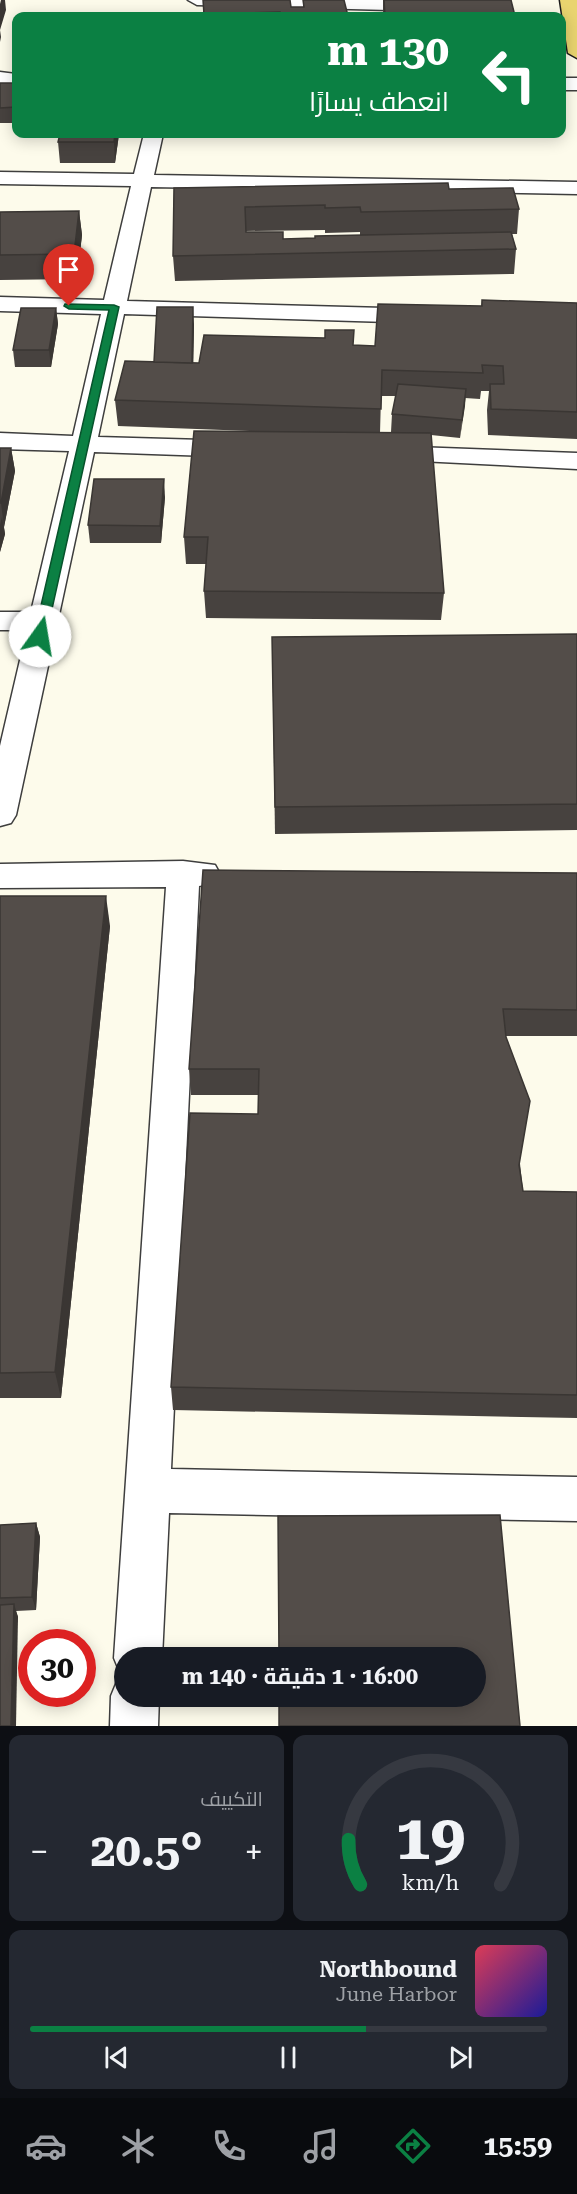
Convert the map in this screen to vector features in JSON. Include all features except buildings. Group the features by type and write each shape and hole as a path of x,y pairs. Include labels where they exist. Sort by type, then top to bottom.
{"main road":[{"path":"569,0 577,53"}],"street":[{"path":"187,3 366,10 448,7"},
{"path":"0,815 152,138"},
{"path":"0,178 142,183 577,188"},
{"path":"0,304 446,317"},
{"path":"0,441 260,450"},
{"path":"366,453 577,461"},
{"path":"0,621 44,621"},
{"path":"139,1647 183,873"},
{"path":"0,876 231,874"},
{"path":"147,1491 577,1499"},
{"path":"134,1726 135,1707"}],"route":[{"path":"40,636 114,307 69,306"}]}
